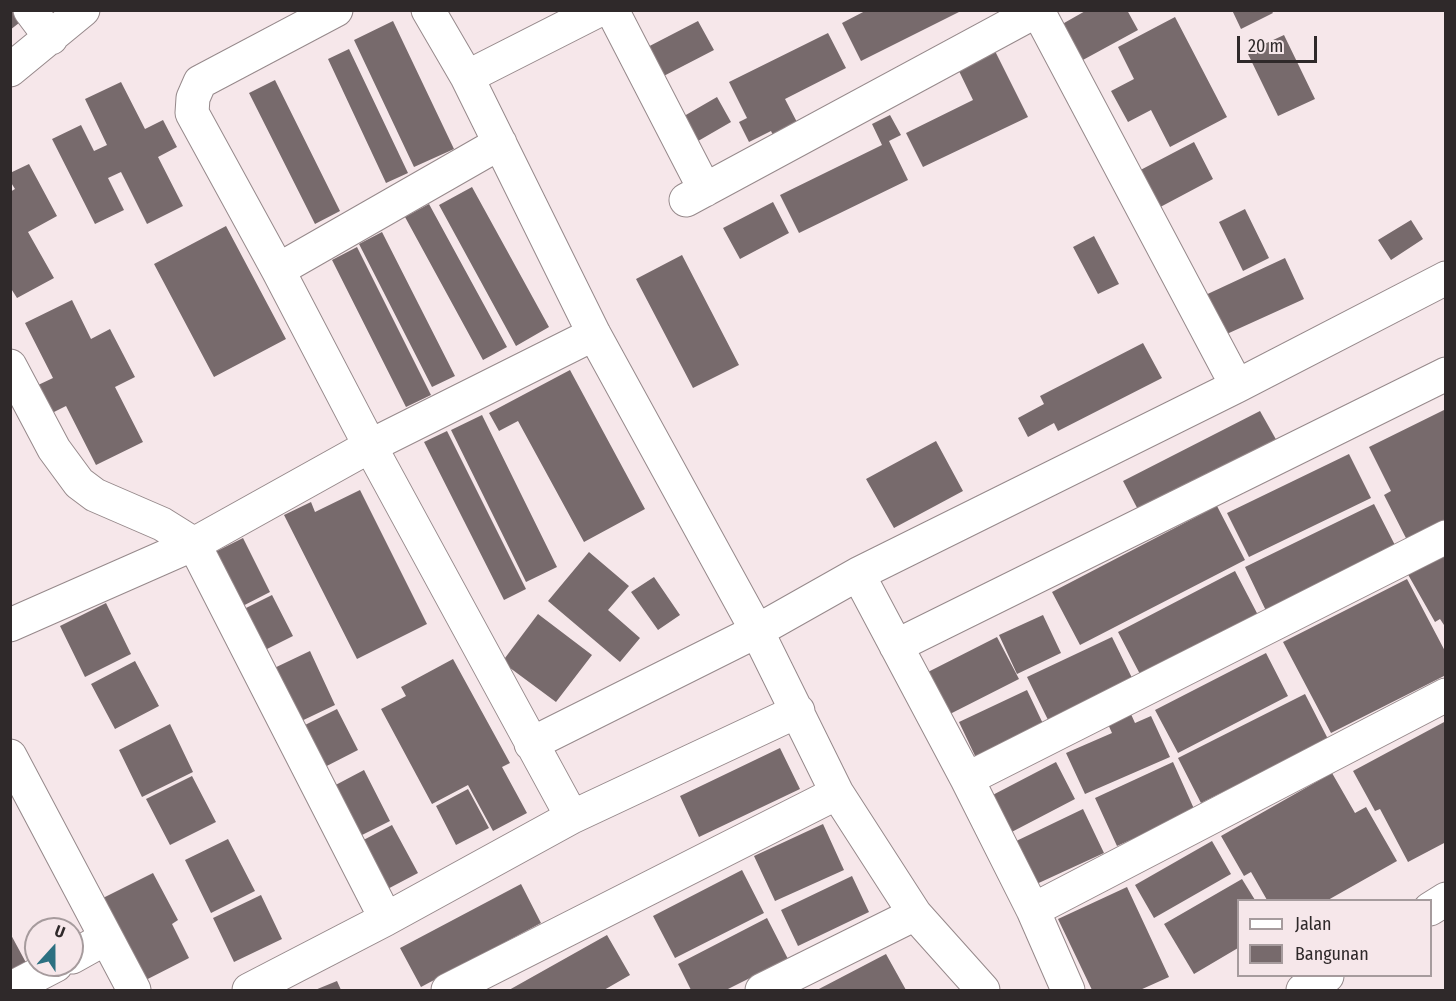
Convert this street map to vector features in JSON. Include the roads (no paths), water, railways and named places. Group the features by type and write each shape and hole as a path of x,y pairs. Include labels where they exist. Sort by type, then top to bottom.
{"street":[{"path":"30,10 51,38"},
{"path":"10,70 83,10"},
{"path":"336,10 200,82 193,98 192,113 572,817"},
{"path":"428,10 467,77 594,334 757,631 837,793 915,914 983,990"},
{"path":"467,77 599,10"},
{"path":"612,10 695,195 1038,11 1237,386"},
{"path":"278,270 500,143"},
{"path":"531,744 757,631 858,574 1237,386 1446,278"},
{"path":"10,625 194,544 370,446 594,334"},
{"path":"10,366 54,448 79,483 95,495 162,524 194,544 387,919"},
{"path":"896,646 1446,374"},
{"path":"967,779 1446,537"},
{"path":"858,574 967,779 1033,910 1068,990"},
{"path":"1033,910 1446,695"},
{"path":"249,990 387,919 572,817 798,711"},
{"path":"10,756 23,811 106,938 134,990"},
{"path":"448,990 837,793"},
{"path":"1432,908 1446,899"},
{"path":"762,990 915,914"},
{"path":"84,950 106,938"},
{"path":"10,989 33,977"},
{"path":"1304,990 1324,977"}]}
